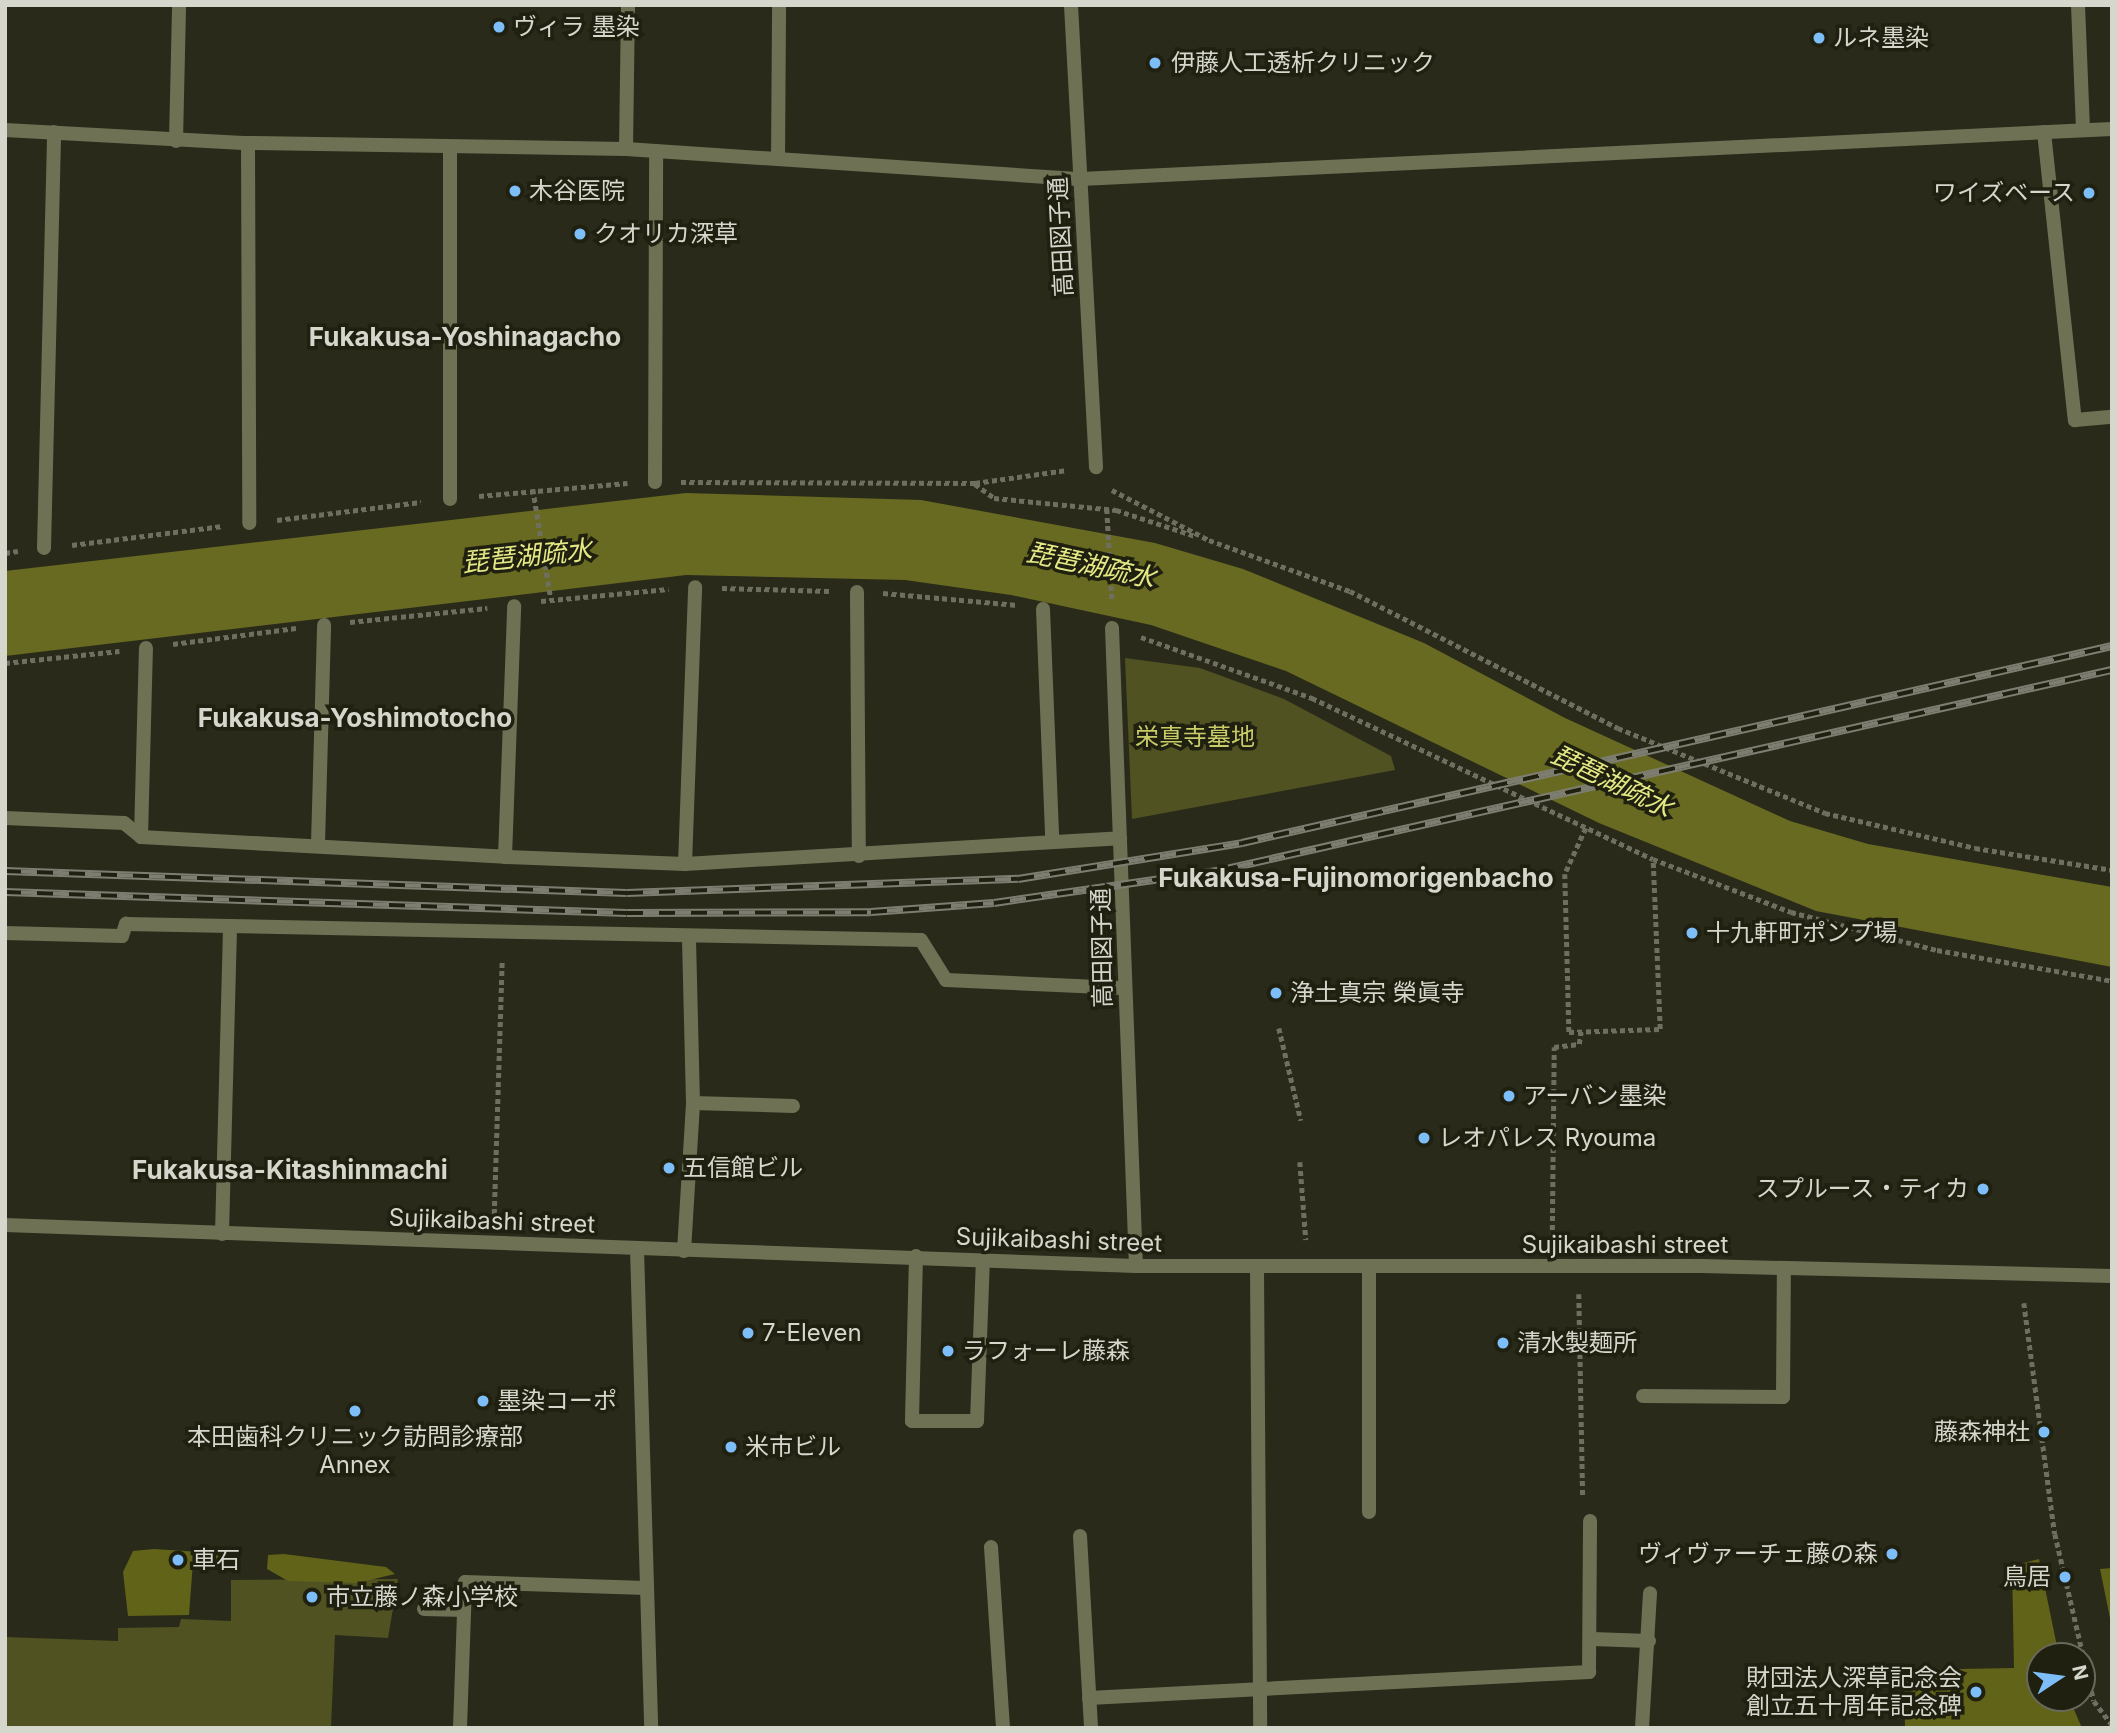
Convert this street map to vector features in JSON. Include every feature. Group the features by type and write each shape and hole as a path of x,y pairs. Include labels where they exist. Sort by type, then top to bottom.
{"street":[{"path":"176,141 179,5"},
{"path":"626,149 628,5"},
{"path":"778,159 779,5"},
{"name":"高田図子通","path":"1071,5 1096,467"},
{"path":"2078,5 2083,130"},
{"path":"5,131 176,141 450,149 626,149 1081,179 2112,129"},
{"path":"44,548 54,132"},
{"path":"2044,132 2075,419 2112,417"},
{"path":"248,143 249,523"},
{"path":"450,149 450,499"},
{"path":"655,482 656,151"},
{"path":"685,864 695,587"},
{"path":"858,592 859,856"},
{"path":"505,857 514,606"},
{"path":"1042,609 1052,837"},
{"path":"318,844 324,625"},
{"name":"高田図子通","path":"1112,628 1136,1266"},
{"path":"141,837 146,648"},
{"path":"5,818 124,823 141,837 685,864 859,856 1052,837 1120,838"},
{"path":"5,933 122,936 126,924 502,935 921,940 946,979 1125,988"},
{"path":"222,1234 230,929"},
{"path":"684,1251 693,1103 689,936"},
{"path":"693,1103 793,1105"},
{"name":"Sujikaibashi street","path":"5,1226 1257,1269 1784,1268 2112,1276"},
{"path":"637,1249 650,1728"},
{"path":"916,1256 912,1422 977,1421 983,1260"},
{"path":"1369,1268 1369,1512"},
{"path":"1643,1396 1783,1397 1784,1268"},
{"path":"1257,1269 1260,1728"},
{"path":"1089,1698 1259,1692 1589,1672 1592,1639 1590,1521"},
{"path":"1080,1536 1091,1728"},
{"path":"991,1547 1003,1728"},
{"path":"460,1728 465,1583 646,1588"},
{"path":"1642,1728 1650,1593"},
{"path":"424,1609 464,1610"},
{"path":"1592,1639 1649,1641"}],"path":[{"path":"5,553 533,489 655,482 975,483 1096,467 1108,488 1209,540"},
{"path":"975,483 994,498 1107,509 1209,540 1350,590 1618,728 1825,813 1975,848 2112,870"},
{"path":"5,663 324,625 514,606 551,599 533,489"},
{"path":"1107,509 1112,608"},
{"path":"1112,628 1312,698 1653,859 1863,933 2112,981"},
{"path":"1586,828 1565,874 1569,1032 1660,1029 1653,859"},
{"path":"492,1243 502,935"},
{"path":"1279,1028 1301,1120"},
{"path":"1552,1267 1554,1047 1580,1044 1581,1032"},
{"path":"1300,1162 1309,1269"},
{"path":"2024,1274 2054,1534 2094,1701 2112,1725"},
{"path":"1579,1291 1584,1521 1590,1521"}],"green space":[{"name":"栄真寺墓地","path":"1125,658 1200,668 1284,699 1391,756 1395,770 1132,819"},
{"path":"398,1579 388,1638 335,1635 331,1728 5,1728 5,1637 118,1641 118,1628 179,1627 181,1619 231,1621 231,1580"}],"shaded area":[{"path":"154,1549 216,1553 230,1567 193,1562 189,1615 128,1616 123,1572 133,1551"},
{"path":"284,1554 386,1567 395,1574 357,1583 288,1581 267,1569 268,1555"},
{"path":"2039,1559 2056,1642 2026,1642 2026,1712 2075,1712 2082,1728 1905,1728 1904,1670 2014,1668 2012,1566"},
{"path":"2112,1568 2112,1628 2100,1569"}],"water":[{"name":"琵琶湖疏水","path":"686,493 921,500 1155,543 1243,569 1424,643 1565,718 1790,821 1868,844 2112,887 2112,967 1816,911 1599,823 1286,671 1151,625 1011,595 905,580 686,575 5,656 5,571"}],"railway":[{"path":"5,871 627,893 1018,879 1242,843 2112,646"},
{"path":"5,892 627,913 871,912 994,903 1222,870 2112,670"}],"place":[{"name":"ヴィラ 墨染","path":"499,27"},
{"name":"ルネ墨染","path":"1819,38"},
{"name":"伊藤人工透析クリニック","path":"1155,63"},
{"name":"木谷医院","path":"515,191"},
{"name":"ワイズベース","path":"2089,193"},
{"name":"クオリカ深草","path":"580,234"},
{"name":"十九軒町ポンプ場","path":"1692,933"},
{"name":"浄土真宗 榮眞寺","path":"1276,993"},
{"name":"アーバン墨染","path":"1509,1096"},
{"name":"レオパレス Ryouma","path":"1424,1138"},
{"name":"五信館ビル","path":"669,1168"},
{"name":"スプルース・ティカ","path":"1983,1189"},
{"name":"7-Eleven","path":"748,1333"},
{"name":"清水製麺所","path":"1503,1343"},
{"name":"ラフォーレ藤森","path":"948,1351"},
{"name":"墨染コーポ","path":"483,1401"},
{"name":"本田歯科クリニック訪問診療部 Annex","path":"355,1411"},
{"name":"藤森神社","path":"2044,1432"},
{"name":"米市ビル","path":"731,1447"},
{"name":"ヴィヴァーチェ藤の森","path":"1892,1554"},
{"name":"車石","path":"178,1560"},
{"name":"鳥居","path":"2065,1577"},
{"name":"市立藤ノ森小学校","path":"312,1597"},
{"name":"財団法人深草記念会 創立五十周年記念碑","path":"1976,1692"}],"district":[{"name":"Fukakusa-Yoshinagacho","path":"465,337"},
{"name":"Fukakusa-Yoshimotocho","path":"355,718"},
{"name":"Fukakusa-Fujinomorigenbacho","path":"1356,878"},
{"name":"Fukakusa-Kitashinmachi","path":"290,1170"}]}
